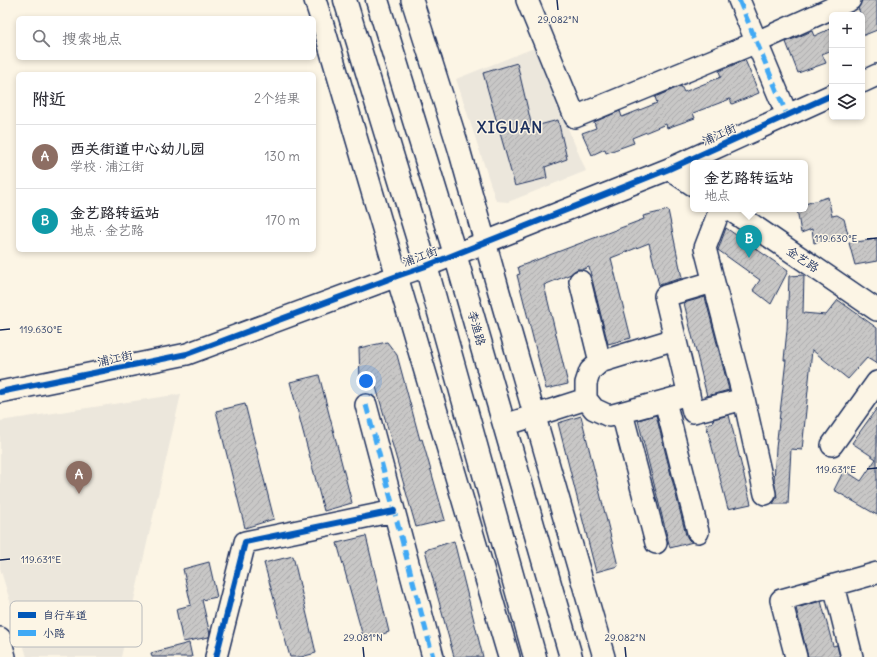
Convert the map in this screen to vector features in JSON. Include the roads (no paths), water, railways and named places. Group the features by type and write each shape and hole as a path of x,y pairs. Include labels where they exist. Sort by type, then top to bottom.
{"main road":[{"path":"346,0 426,266 535,657"},
{"name":"李渔路","path":"377,0 455,254 571,657"}],"street":[{"path":"315,0 509,657"},
{"path":"412,0 459,148 604,657"},
{"path":"527,0 575,117 756,42 850,0"},
{"path":"739,0 787,115"},
{"path":"865,81 877,75"},
{"name":"浦江街","path":"0,392 187,354 426,266 669,169 829,96"},
{"path":"669,169 690,183"},
{"path":"719,212 705,248 744,399 765,494"},
{"name":"金艺路","path":"733,212 877,310"},
{"path":"580,281 600,362"},
{"path":"713,282 665,296 693,412 744,399"},
{"path":"675,339 600,362 590,371 586,383 586,399 594,409 608,416 689,394"},
{"path":"832,446 877,382"},
{"path":"505,425 586,399"},
{"path":"665,401 698,532"},
{"path":"366,405 433,657"},
{"path":"622,412 656,542"},
{"path":"216,657 245,542 394,511"},
{"path":"796,657 781,600 877,573"},
{"path":"834,585 852,657"},
{"path":"0,638 5,657"}],"place":[{"name":"金艺路转运站","path":"749,258"},
{"name":"西关街道中心幼儿园","path":"79,494"}],"district":[{"name":"XIGUAN","path":"510,127"}]}
